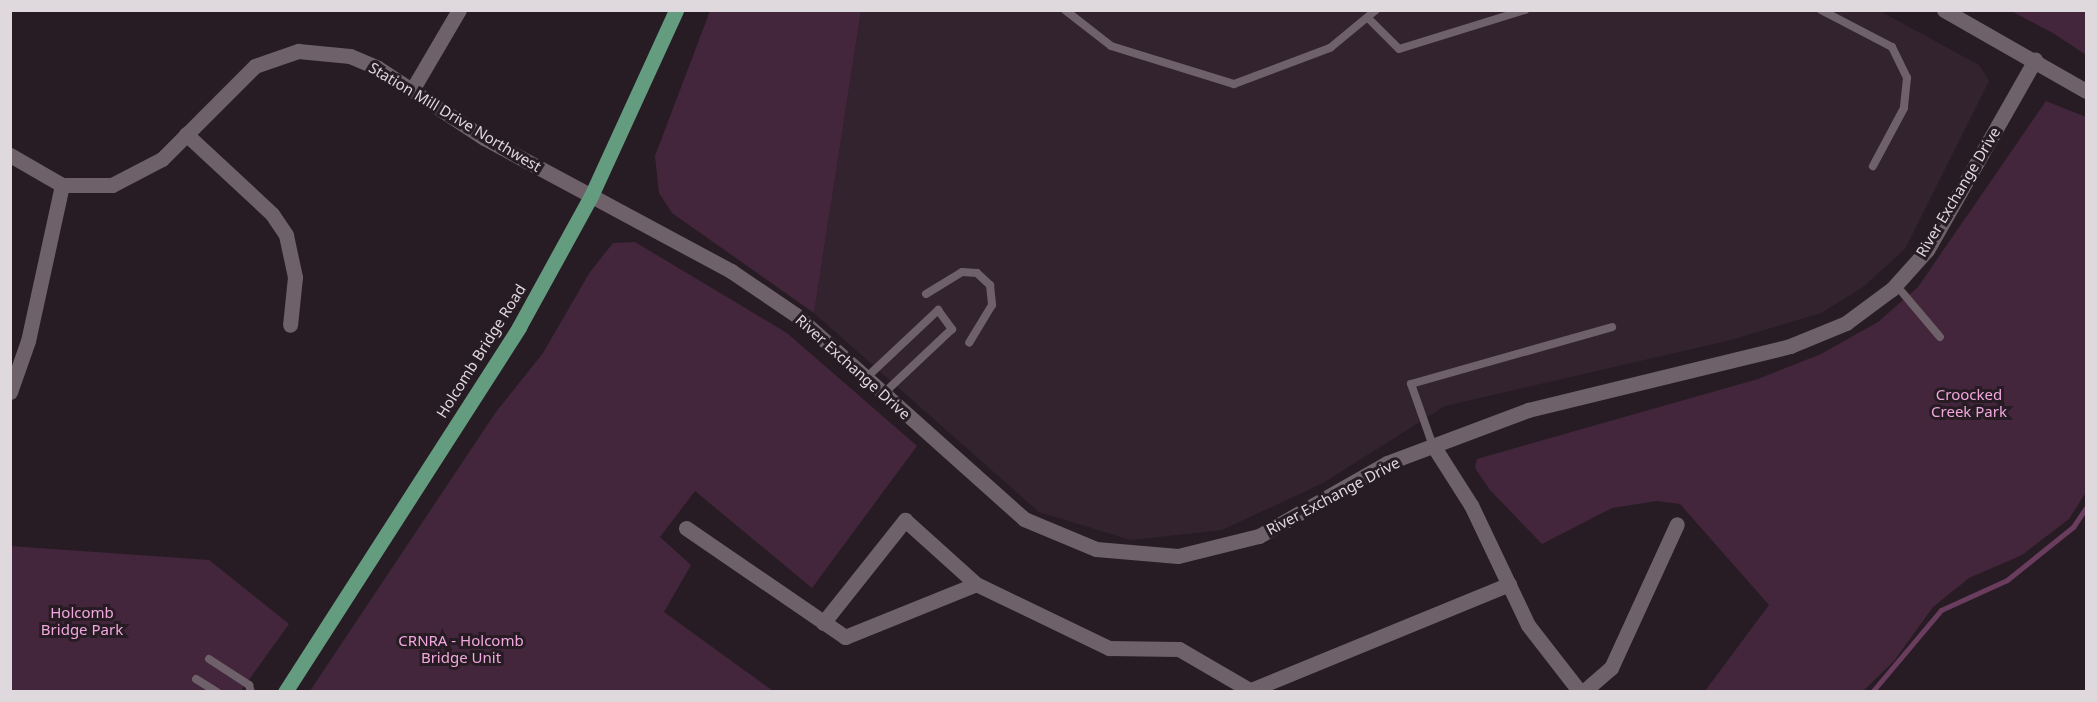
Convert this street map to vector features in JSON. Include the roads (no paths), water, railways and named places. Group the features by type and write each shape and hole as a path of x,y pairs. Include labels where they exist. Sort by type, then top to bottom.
{"main road":[{"name":"Holcomb Bridge Road","path":"285,692 519,327 591,196 676,10"}],"street":[{"path":"412,90 459,10"},
{"path":"1944,10 2086,91"},
{"name":"Station Mill Drive Northwest","path":"10,155 62,185 112,185 136,175 162,159 246,73 298,51 350,56 412,90 484,138 591,196"},
{"name":"River Exchange Drive","path":"591,196 731,271 796,315 1024,519 1068,540 1135,556 1178,556 1259,536 1387,463 1528,410 1819,336 1872,306 1896,285 1927,250 2035,60"},
{"path":"186,134 272,214 286,235 295,277 290,325"},
{"path":"10,392 28,341 62,185"},
{"path":"1434,447 1471,505 1528,626 1582,692 1611,668 1677,524"},
{"path":"823,622 905,520 976,584 1109,648 1179,649 1252,691 1509,584"},
{"path":"686,528 845,637 976,584"}],"lane":[{"path":"1065,10 1112,46 1234,84 1330,48 1369,19 1376,10"},
{"path":"1369,19 1399,49 1525,10"},
{"path":"1821,10 1892,48 1907,78 1904,108 1873,166"},
{"path":"926,294 962,272 977,273 990,285 992,305 969,343"},
{"path":"1896,285 1940,337"},
{"path":"867,377 938,310 952,329 884,393"},
{"path":"1434,447 1411,384 1612,327"},
{"path":"209,659 249,685 251,692"},
{"path":"196,679 217,692"}],"waterway":[{"path":"1872,692 1941,610 2007,580 2073,527 2086,508"}],"park label":[{"name":"Croocked Creek Park","path":"1969,402"},
{"name":"Holcomb Bridge Park","path":"82,620"},
{"name":"CRNRA - Holcomb Bridge Unit","path":"461,648"}]}
